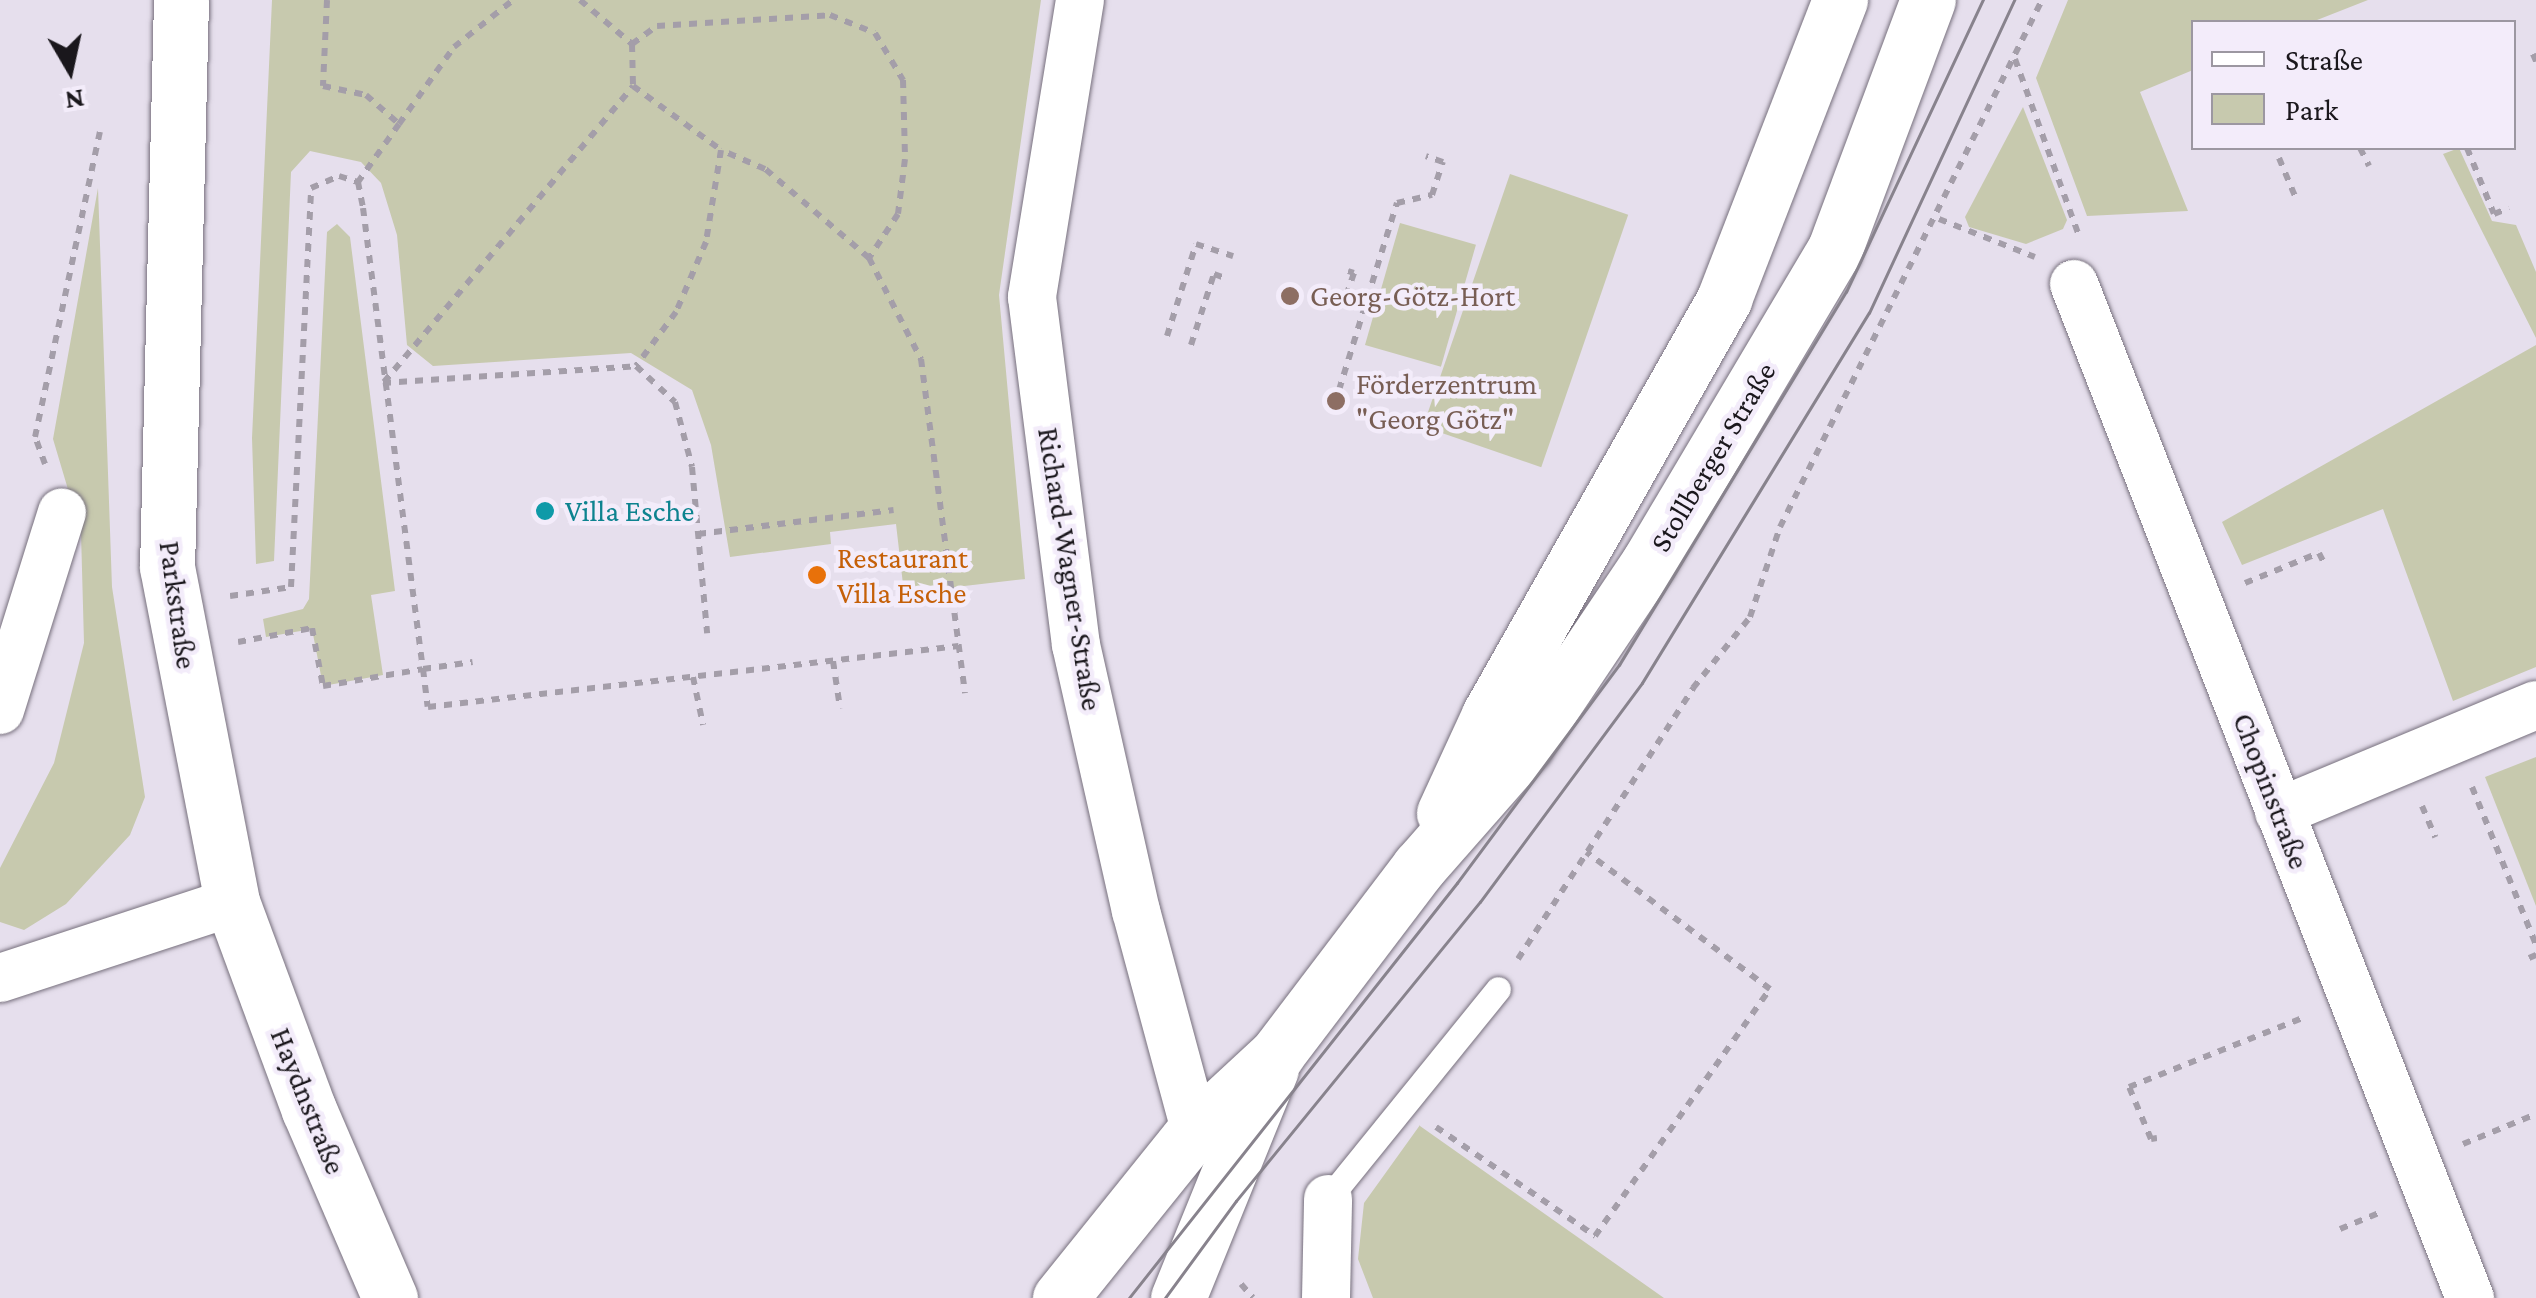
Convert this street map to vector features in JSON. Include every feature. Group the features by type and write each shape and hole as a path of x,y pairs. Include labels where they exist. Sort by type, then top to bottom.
{"main road":[{"name":"Parkstraße","path":"181,0 166,567 232,902"},
{"name":"Stollberger Straße","path":"1419,867 1489,715 1724,299 1840,0"},
{"name":"Stollberger Straße","path":"1060,1298 1195,1130 1277,1054 1419,867 1526,744 1650,562 1834,251 1928,0"},
{"name":"Haydnstraße","path":"232,902 310,1110 390,1298"},
{"name":"Stollberger Straße","path":"1178,1298 1277,1054"}],"street":[{"name":"Richard-Wagner-Straße","path":"1080,0 1032,297 1076,645 1136,911 1195,1130"},
{"name":"Chopinstraße","path":"2074,284 2470,1298"},
{"path":"0,710 62,512"},
{"path":"2279,812 2536,705"},
{"path":"0,978 232,902"},
{"path":"1326,1298 1328,1200"},
{"path":"1290,1298 1306,1298"}],"lane":[{"path":"1328,1200 1498,989"}],"path":[{"path":"327,0 323,86 366,94 399,124"},
{"path":"513,0 454,47 358,182 428,707 958,646"},
{"path":"383,383 632,86 632,44 580,0"},
{"path":"1498,989 1693,688 1750,618 1780,528 1939,219 2042,0"},
{"path":"632,44 657,26 775,16 830,14 875,34 903,80 906,159 898,214 869,258"},
{"path":"1939,219 2023,249 2074,284 2079,225 2015,58"},
{"path":"632,86 721,150 765,170 869,258 921,359 965,693"},
{"path":"62,512 35,437 100,132"},
{"path":"636,366 676,312 706,242 721,150"},
{"path":"2361,150 2368,166"},
{"path":"2468,150 2494,214 2509,208"},
{"path":"1339,390 1397,203 1432,195 1443,162 1426,156"},
{"path":"2278,158 2295,196"},
{"path":"174,605 291,587 312,188 339,176 358,182"},
{"path":"1166,336 1196,244 1233,256"},
{"path":"1348,271 1354,272 1347,293 1365,300"},
{"path":"1191,345 1214,274 1225,278"},
{"path":"383,383 636,366 675,402 692,467 707,632"},
{"path":"698,534 894,510"},
{"path":"2198,602 2319,553 2322,561"},
{"path":"266,636 312,628 323,686 473,662"},
{"path":"834,661 840,708"},
{"path":"694,677 703,725"},
{"path":"2453,740 2536,945"},
{"path":"1406,1106 1595,1236 1770,988 1586,852"},
{"path":"2157,1138 2150,1140 2130,1087 2352,998"},
{"path":"2417,1162 2536,1114"}],"green space":[{"path":"272,0 1041,0 999,295 1025,579 904,593 896,524 830,532 831,544 730,557 711,445 692,390 631,353 433,366 407,345 397,235 381,183 361,162 310,151 291,172 274,561 256,564 252,438"},
{"path":"2068,0 2368,0 2317,20 2191,20 2191,71 2140,92 2188,211 2087,216 2036,78"},
{"path":"2023,107 2067,220 2063,229 2026,244 1969,227 1965,217"},
{"path":"2460,150 2492,221 2516,225 2536,272 2536,338 2443,154"},
{"path":"1510,174 1628,215 1541,467 1423,426"},
{"path":"98,188 112,587 145,797 130,835 66,904 24,930 0,922 0,868 54,763 84,643 81,533 53,439"},
{"path":"1400,223 1476,245 1441,367 1365,345"},
{"path":"337,224 350,237 395,591 371,595 383,675 323,686 312,629 266,637 263,619 303,609 309,599 327,232"},
{"path":"2536,345 2536,667 2453,701 2383,509 2242,565 2222,522"},
{"path":"2536,757 2536,906 2485,777"},
{"path":"1420,1125 1664,1298 1373,1298 1358,1259 1364,1203"}],"tram line":[{"path":"1129,1298 1457,883 1619,665 1846,292 1983,0"},
{"path":"1165,1298 1236,1201 1480,902 1642,683 1869,313 2014,0"}],"place":[{"name":"Georg-Götz-Hort","path":"1290,296"},
{"name":"Förderzentrum \"Georg Götz\"","path":"1336,401"},
{"name":"Villa Esche","path":"545,511"},
{"name":"Restaurant Villa Esche","path":"817,575"}]}
